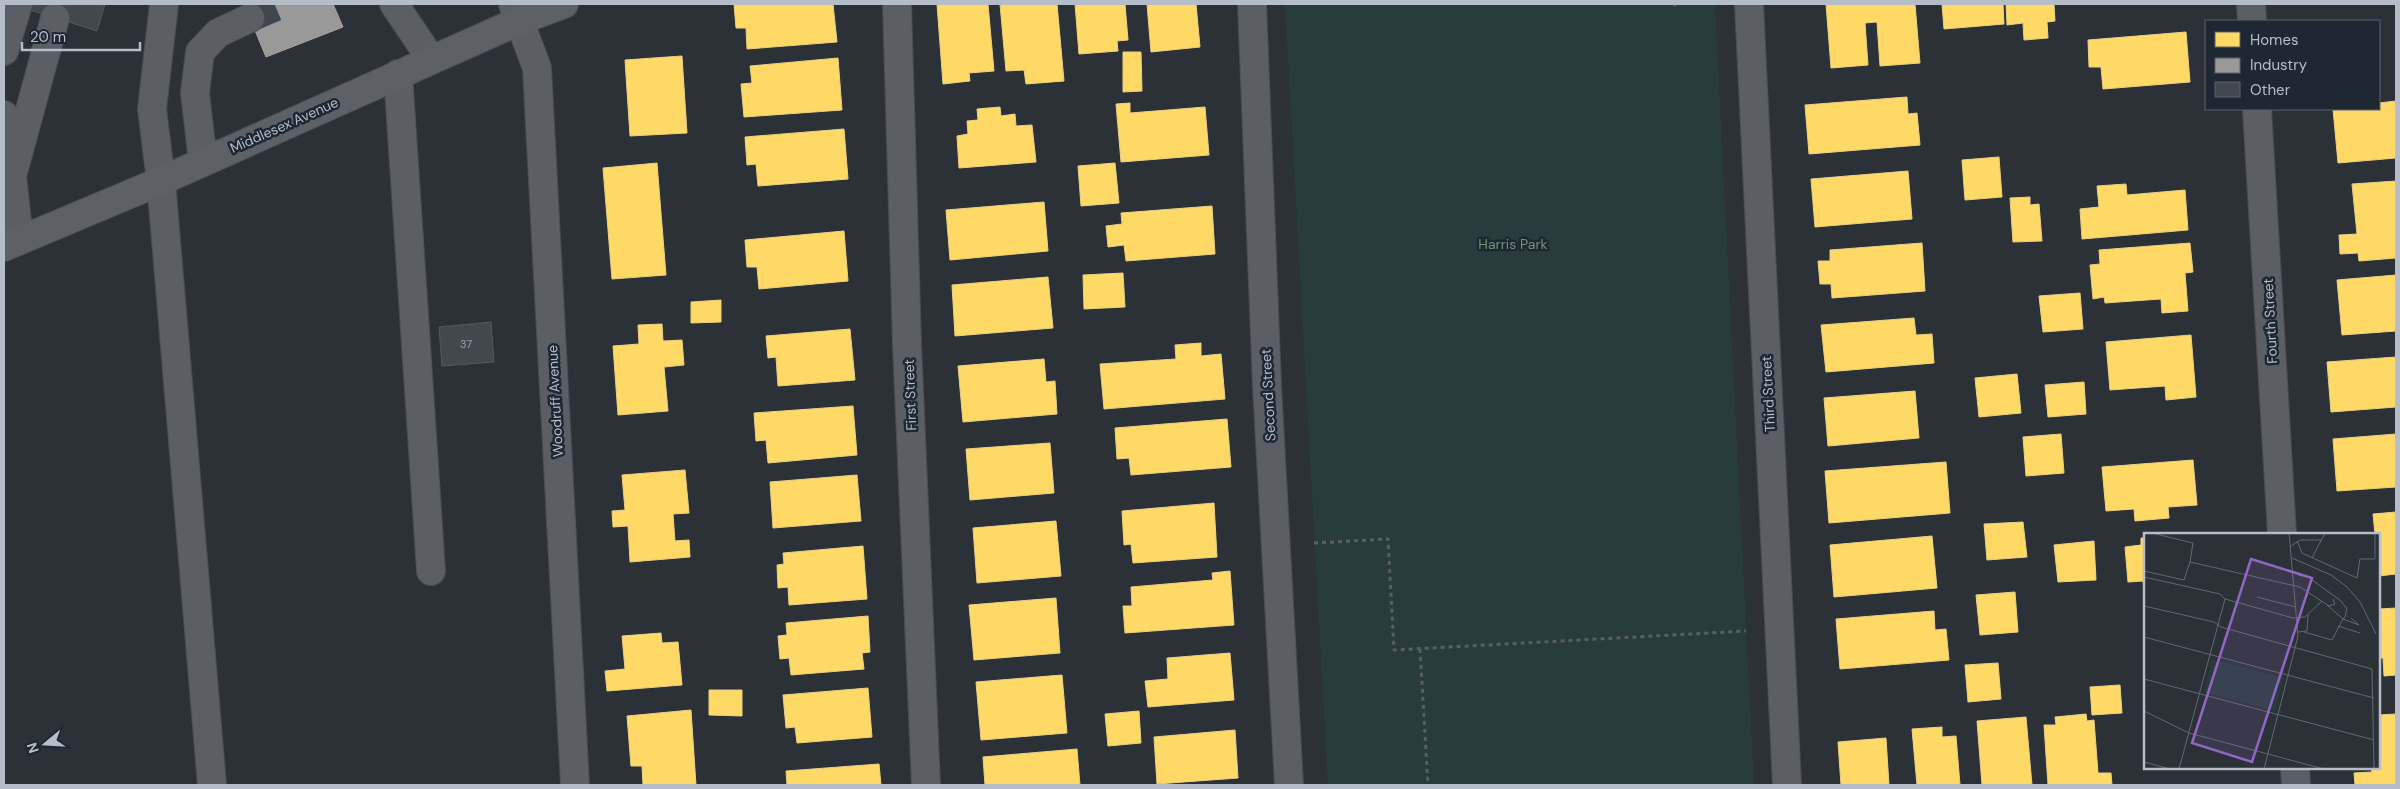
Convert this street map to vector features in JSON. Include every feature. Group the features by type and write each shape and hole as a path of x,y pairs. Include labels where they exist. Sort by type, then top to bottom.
{"main road":[{"name":"Middlesex Avenue","path":"11,243 161,181 431,59 516,12 564,4"}],"street":[{"path":"4,51 18,4"},
{"path":"164,4 152,109 161,181 212,785"},
{"path":"394,4 431,59"},
{"name":"First Street","path":"897,4 907,344 926,785"},
{"name":"Second Street","path":"1252,4 1267,386 1289,785"},
{"name":"Third Street","path":"1749,4 1787,785"},
{"path":"2251,4 2252,20"},
{"name":"Woodruff Avenue","path":"516,12 537,68 575,785"},
{"path":"12,176 55,18"},
{"path":"203,162 195,93 200,52 218,34 250,18"},
{"path":"398,74 431,571"},
{"name":"Fourth Street","path":"2257,110 2282,533"},
{"path":"4,115 12,176 11,243"},
{"path":"2295,769 2296,785"}],"path":[{"path":"1314,543 1388,539 1394,650 1747,631"},
{"path":"1420,648 1428,785"}],"green space":[{"name":"Harris Park","path":"1285,4 1715,4 1754,785 1328,785"}],"building: Homes":[{"path":"734,4 833,4 837,42 747,49 746,28 736,28"},
{"path":"937,4 988,4 994,71 969,73 970,81 943,84"},
{"path":"1000,4 1057,4 1064,81 1026,84 1024,70 1006,71"},
{"path":"1075,4 1125,4 1128,40 1117,41 1118,51 1079,54"},
{"path":"1147,4 1196,4 1200,47 1151,52"},
{"path":"1826,4 1915,4 1920,63 1880,66 1877,22 1865,23 1868,65 1831,68"},
{"path":"1942,4 2003,4 2004,24 1944,29"},
{"path":"2006,4 2054,4 2055,21 2047,22 2048,38 2024,40 2023,23 2007,25"},
{"path":"2186,32 2190,82 2103,89 2101,67 2089,67 2088,40"},
{"path":"1123,52 1141,52 1142,91 1123,92"},
{"path":"682,56 687,133 630,136 625,60"},
{"path":"838,58 842,110 744,117 741,84 752,83 750,66"},
{"path":"1907,97 1908,114 1917,113 1920,145 1809,154 1805,105"},
{"path":"2396,101 2396,158 2338,163 2333,110 2380,110 2380,103"},
{"path":"1130,103 1130,113 1205,107 1209,155 1121,162 1116,104"},
{"path":"1000,107 1001,116 1015,114 1016,126 1032,125 1036,162 959,168 957,136 968,134 967,121 978,120 977,109"},
{"path":"844,129 848,179 758,186 756,164 747,165 745,137"},
{"path":"1999,157 2002,197 1965,200 1962,160"},
{"path":"657,163 666,275 612,279 603,168"},
{"path":"1115,163 1119,203 1081,206 1078,166"},
{"path":"1908,171 1912,219 1815,227 1811,179"},
{"path":"2396,181 2396,258 2359,261 2358,253 2340,254 2339,235 2357,234 2352,184"},
{"path":"2126,184 2127,195 2185,190 2188,230 2082,239 2080,209 2099,207 2097,186"},
{"path":"2030,197 2030,205 2039,204 2042,241 2013,242 2010,198"},
{"path":"1044,202 1048,251 950,260 946,210"},
{"path":"1212,206 1215,254 1126,261 1124,245 1108,247 1106,226 1122,224 1121,213"},
{"path":"844,231 848,281 759,289 757,267 747,267 745,240"},
{"path":"1922,243 1925,291 1832,298 1831,284 1820,284 1818,261 1830,261 1830,250"},
{"path":"2190,243 2193,272 2185,273 2188,311 2162,313 2161,299 2105,303 2104,297 2093,299 2090,265 2100,264 2099,250"},
{"path":"1123,273 1125,307 1084,309 1083,275"},
{"path":"2396,275 2396,331 2342,335 2337,280"},
{"path":"1048,277 1053,328 955,336 952,285"},
{"path":"2080,293 2083,329 2043,332 2039,296"},
{"path":"721,300 721,322 691,323 691,302"},
{"path":"1914,318 1916,335 1932,334 1934,363 1826,372 1821,325"},
{"path":"662,324 663,341 682,340 684,365 664,367 668,411 618,415 613,346 639,344 638,325"},
{"path":"850,329 855,380 778,386 776,357 768,358 766,336"},
{"path":"2191,335 2196,397 2166,400 2165,386 2110,390 2106,342"},
{"path":"1201,343 1201,356 1221,354 1225,399 1104,409 1100,364 1176,359 1175,345"},
{"path":"2396,357 2396,407 2331,412 2327,362"},
{"path":"1044,359 1046,382 1055,381 1057,414 963,422 958,366"},
{"path":"2017,374 2021,413 1979,417 1975,378"},
{"path":"2084,382 2086,414 2048,417 2045,385"},
{"path":"1915,391 1919,438 1828,446 1824,398"},
{"path":"853,406 857,455 768,463 766,440 756,441 754,413"},
{"path":"1227,419 1231,467 1131,475 1129,458 1117,459 1115,428"},
{"path":"2061,434 2064,473 2026,476 2023,437"},
{"path":"2396,434 2396,487 2337,491 2333,439"},
{"path":"1050,443 1054,493 970,500 966,449"},
{"path":"2193,460 2197,505 2168,507 2169,518 2135,521 2134,509 2106,511 2102,467"},
{"path":"1946,462 1950,513 1829,523 1825,471"},
{"path":"685,470 689,513 673,514 675,541 689,540 690,557 630,562 628,526 613,527 612,511 625,510 622,475"},
{"path":"857,475 861,521 773,528 770,482"},
{"path":"1214,503 1217,557 1133,563 1131,544 1124,545 1122,511"},
{"path":"2396,512 2396,574 2380,576 2380,533 2375,533 2373,514"},
{"path":"1056,521 1061,576 977,583 973,528"},
{"path":"2023,522 2027,557 1987,560 1984,524"},
{"path":"1932,536 1937,588 1834,597 1830,545"},
{"path":"2141,538 2144,538 2144,586 2143,581 2128,582 2125,547 2141,545"},
{"path":"2094,541 2096,580 2058,582 2054,545"},
{"path":"863,546 867,599 789,605 788,587 778,588 777,565 784,564 783,553"},
{"path":"1230,571 1234,625 1125,633 1123,606 1132,606 1131,587 1213,580 1212,573"},
{"path":"2015,592 2018,632 1980,635 1976,595"},
{"path":"1056,598 1060,653 974,660 969,605"},
{"path":"2396,608 2396,675 2384,676 2383,658 2380,658 2380,609"},
{"path":"1934,611 1935,630 1946,629 1949,660 1840,669 1836,619"},
{"path":"868,616 870,652 862,653 864,669 791,675 789,658 780,659 778,636 787,635 786,623"},
{"path":"661,633 662,643 678,642 682,685 607,691 605,671 625,669 622,636"},
{"path":"1230,653 1234,700 1148,707 1145,681 1168,679 1167,658"},
{"path":"1998,663 2001,699 1968,702 1965,665"},
{"path":"1062,675 1067,733 981,740 976,682"},
{"path":"2120,685 2122,713 2092,715 2090,687"},
{"path":"868,688 872,737 797,743 795,727 786,728 783,695"},
{"path":"709,690 742,690 742,716 709,715"},
{"path":"691,710 696,785 643,785 642,766 631,766 627,716"},
{"path":"1139,711 1141,743 1108,746 1105,714"},
{"path":"2086,714 2087,721 2094,720 2098,773 2111,773 2112,785 2048,785 2044,725 2056,725 2055,717"},
{"path":"2396,714 2396,785 2355,785 2354,773 2372,772 2371,769 2380,769 2380,715"},
{"path":"2026,717 2032,785 1982,785 1977,721"},
{"path":"1942,727 1942,737 1956,736 1960,785 1917,785 1912,729"},
{"path":"1235,730 1238,778 1157,784 1154,737"},
{"path":"1886,738 1889,785 1841,785 1838,742"},
{"path":"1077,749 1080,785 985,785 983,757"},
{"path":"879,764 881,785 787,785 786,771"}],"building: Industry":[{"path":"244,4 333,4 343,27 266,57"}],"building: Other":[{"path":"28,4 105,4 97,31 27,9"},
{"path":"491,322 494,362 442,366 439,327"}],"tunnel":[{"path":"250,18 283,4"}]}
